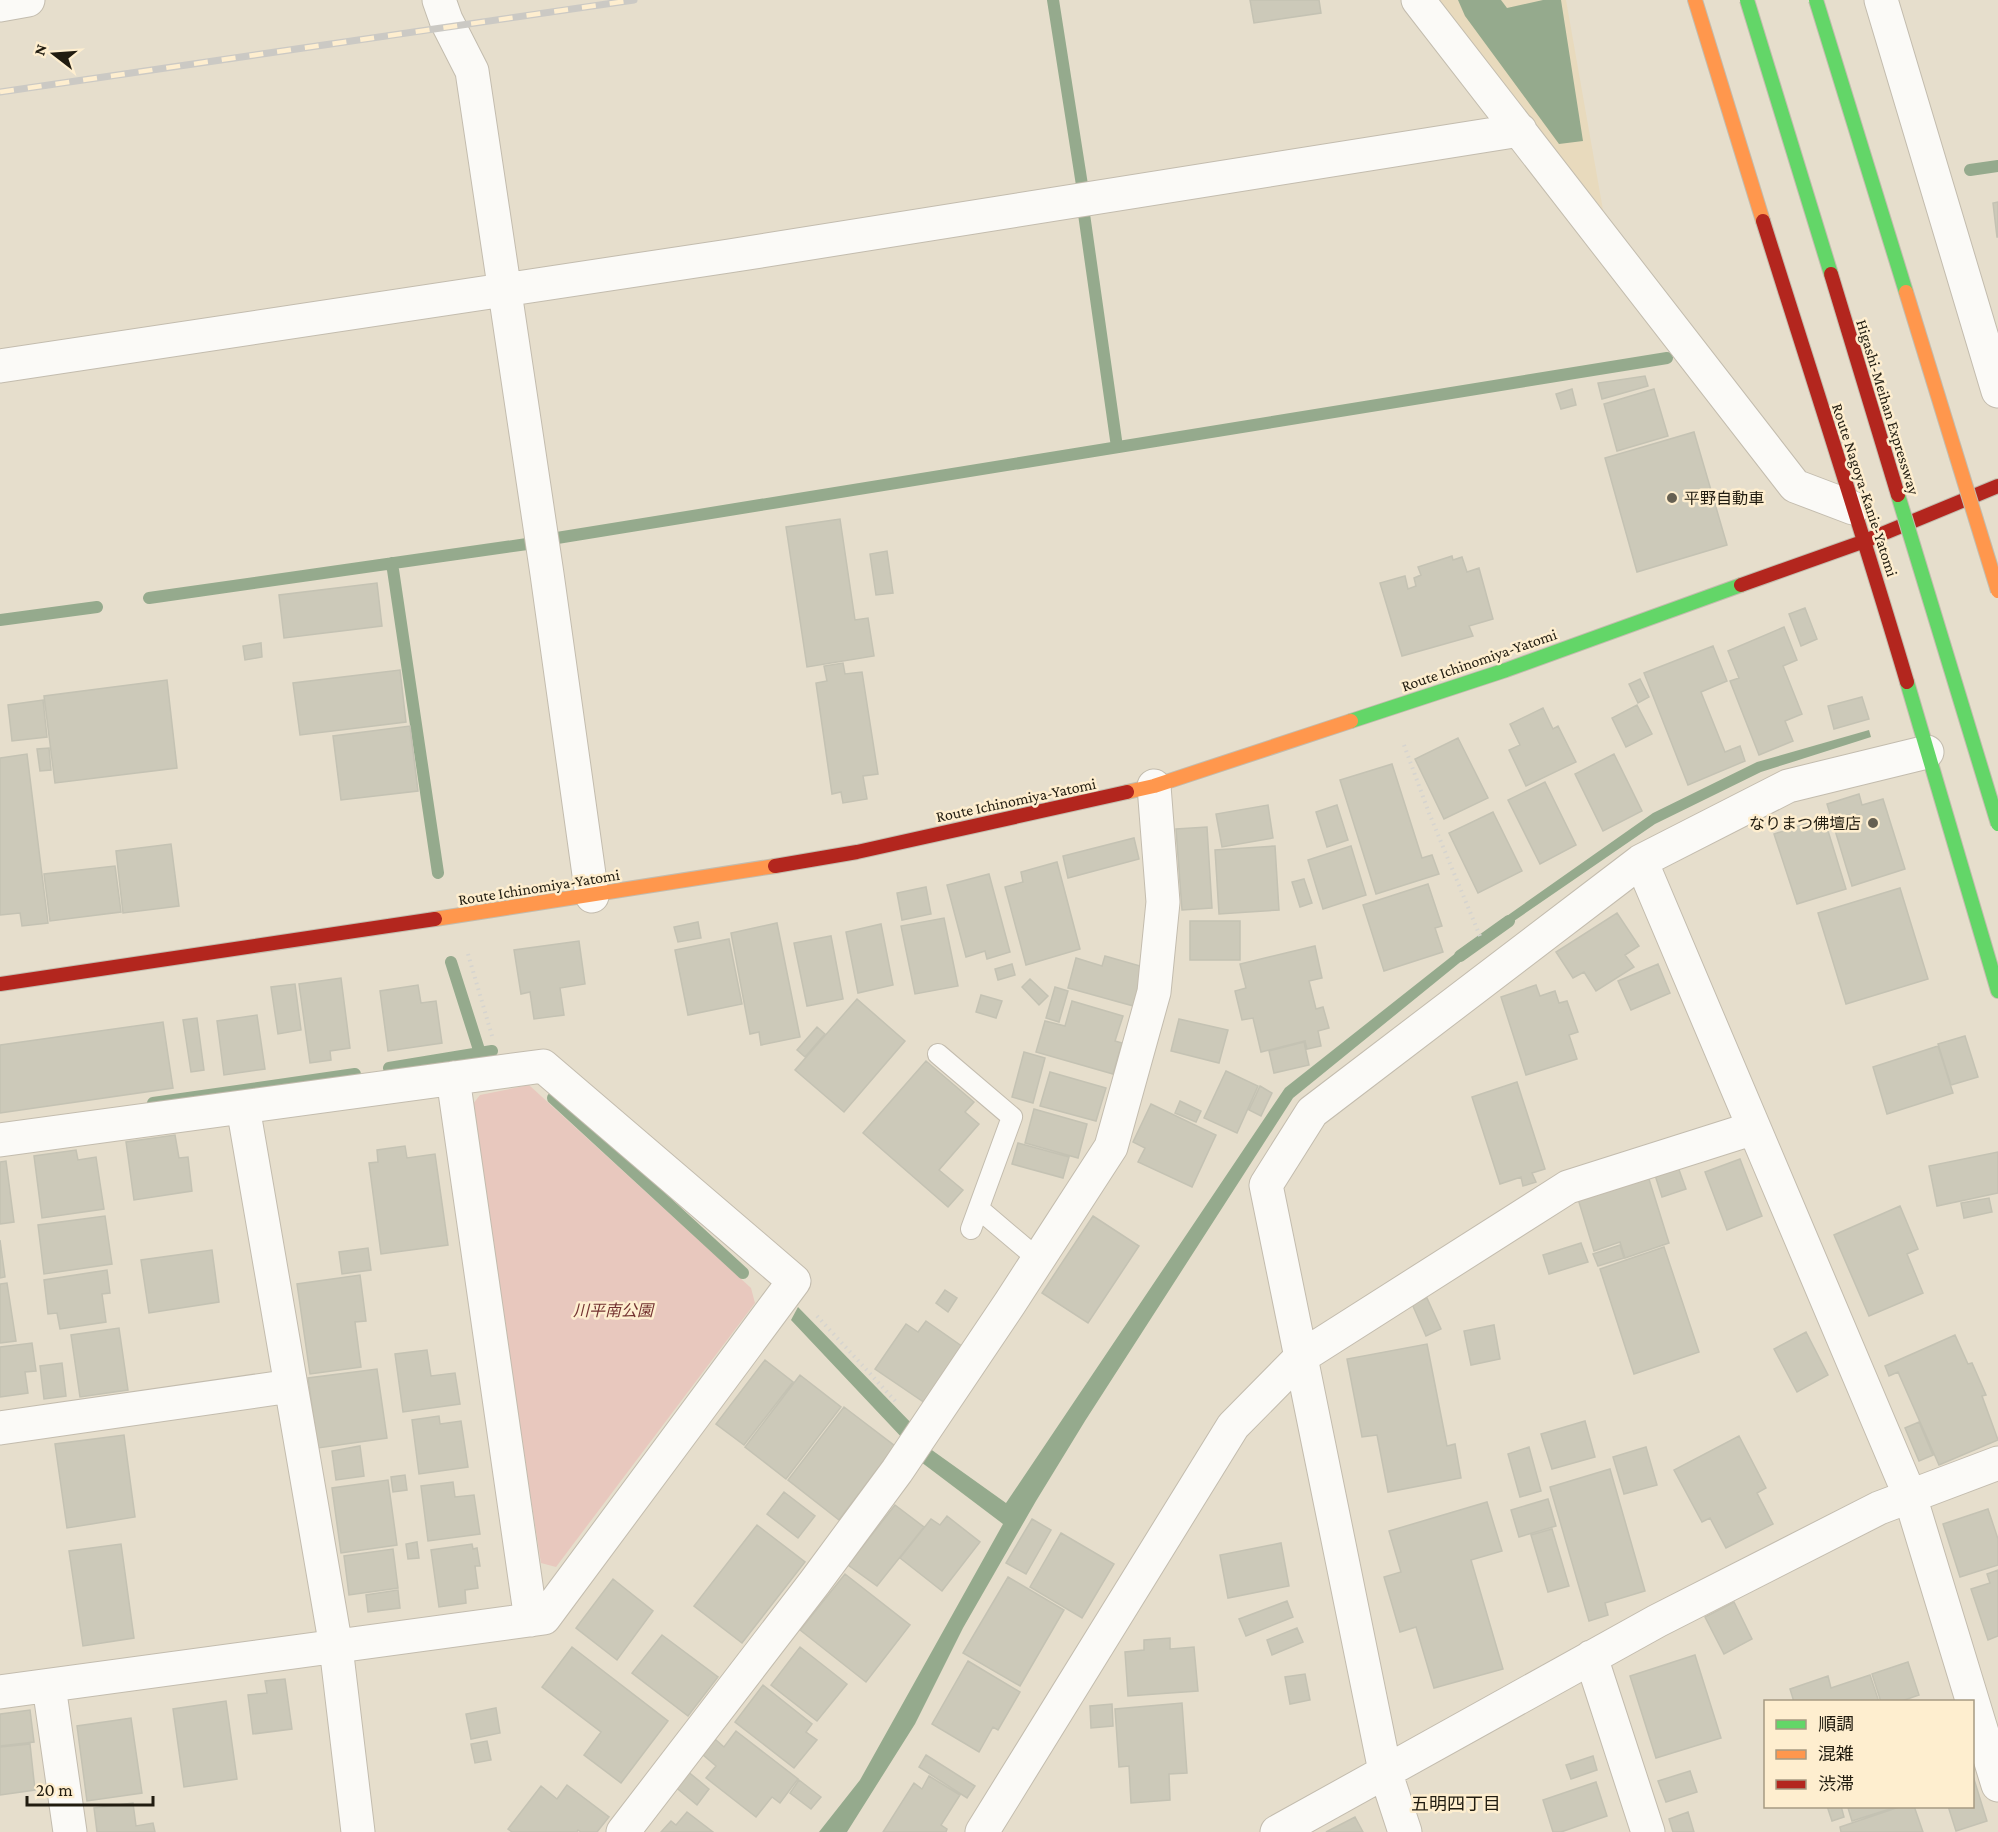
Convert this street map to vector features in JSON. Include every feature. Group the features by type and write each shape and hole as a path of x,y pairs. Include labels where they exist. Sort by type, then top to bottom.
{"main road":[{"name":"Route Nagoya-Kanie-Yatomi","path":"1695,0 1865,541 1998,991"},
{"name":"Higashi-Meihan Expressway","path":"1747,0 1998,824"},
{"path":"1816,0 1998,591"},
{"name":"Route Ichinomiya-Yatomi","path":"0,984 592,896 857,852 1154,786 1506,670 1865,541 1998,486"}],"street":[{"path":"0,5 28,0"},
{"path":"439,0 446,20 472,71 592,896"},
{"path":"1418,0 1795,486 1853,508"},
{"path":"1881,0 1998,392"},
{"path":"0,366 505,290 1520,130"},
{"path":"1405,1832 1385,1771 1266,1185 1312,1112 1641,861 1788,786 1927,752"},
{"path":"623,1832 815,1582 924,1431 1111,1147 1154,992 1163,902 1154,786"},
{"path":"1641,861 1910,1496 1972,1700"},
{"path":"0,1140 543,1066 794,1281 544,1618 0,1692"},
{"path":"453,1078 531,1620"},
{"path":"243,1107 336,1647 358,1832"},
{"path":"982,1832 1233,1425 1300,1357 1568,1187 1754,1128"},
{"path":"0,1428 291,1386"},
{"path":"1277,1832 1657,1620 1858,1519 1998,1462"},
{"path":"1591,1657 1648,1832"},
{"path":"49,1686 70,1832"},
{"path":"1974,1706 1998,1785"}],"lane":[{"path":"938,1054 1012,1117 971,1229"},
{"path":"979,1209 1038,1259"}],"path":[{"path":"1390,708 1477,928"},
{"path":"457,916 503,1071"},
{"path":"790,1287 924,1431"}],"shaded area":[{"path":"1436,0 1566,0 1603,210"},
{"path":"1458,0 1501,0 1507,8 1543,0 1561,0 1583,141 1559,144 1465,16"},
{"path":"1869,730 1871,737 1761,772 1655,824 1498,932 1494,925 1653,813 1757,762"},
{"path":"1471,941 1474,951 1293,1098 1036,1501 963,1628 915,1724 847,1832 819,1832 860,1780 1003,1524 921,1462 929,1448 1006,1503 1285,1088"},
{"path":"798,1307 917,1429 906,1442 791,1320"}],"green space":[{"name":"川平南公園","path":"529,1085 751,1288 755,1303 556,1567 541,1563 469,1109 480,1095"}],"building":[{"path":"1250,0 1319,0 1321,13 1254,23"},
{"path":"1998,202 1998,237 1997,237 1993,203"},
{"path":"1645,376 1648,386 1602,399 1598,383"},
{"path":"1572,389 1576,405 1561,409 1556,394"},
{"path":"1654,389 1668,436 1617,451 1604,404"},
{"path":"1694,432 1727,545 1637,572 1605,458"},
{"path":"840,519 855,620 868,618 874,656 807,667 786,527"},
{"path":"887,551 893,593 876,595 870,554"},
{"path":"1452,556 1453,560 1462,557 1467,572 1479,568 1493,619 1469,626 1473,636 1402,656 1380,583 1405,576 1408,589 1416,586 1414,578 1421,575 1418,567"},
{"path":"377,583 382,626 284,638 279,595"},
{"path":"1805,608 1817,639 1801,646 1789,614"},
{"path":"1784,627 1797,660 1783,666 1802,714 1785,721 1793,741 1759,755 1730,681 1739,678 1728,651"},
{"path":"261,643 262,657 245,660 243,646"},
{"path":"1713,646 1727,681 1701,692 1725,752 1740,746 1745,761 1688,785 1644,673"},
{"path":"843,663 845,674 862,672 878,774 863,776 867,799 843,803 841,792 832,794 816,683 827,681 824,666"},
{"path":"400,670 406,722 300,735 293,683"},
{"path":"1640,679 1649,697 1638,703 1629,684"},
{"path":"167,680 177,768 55,783 44,696"},
{"path":"1862,697 1869,719 1834,729 1828,706"},
{"path":"43,700 47,737 12,741 8,705"},
{"path":"1637,705 1652,734 1626,747 1612,718"},
{"path":"1543,708 1553,729 1558,726 1576,762 1526,786 1509,750 1520,745 1510,724"},
{"path":"410,726 418,791 341,800 333,736"},
{"path":"1458,738 1488,798 1444,819 1415,759"},
{"path":"49,748 51,770 40,771 37,749"},
{"path":"27,754 48,923 22,926 20,913 0,915 0,758"},
{"path":"1614,754 1642,811 1603,831 1575,774"},
{"path":"1392,764 1422,858 1432,855 1439,874 1376,894 1340,780"},
{"path":"1545,782 1576,845 1540,864 1508,800"},
{"path":"1859,794 1862,805 1883,799 1905,869 1852,886 1827,804"},
{"path":"1268,805 1273,838 1222,847 1216,814"},
{"path":"1337,805 1348,840 1327,847 1316,812"},
{"path":"1493,812 1522,871 1478,893 1449,833"},
{"path":"1824,818 1846,889 1797,904 1774,834"},
{"path":"1207,827 1212,908 1182,910 1176,829"},
{"path":"1134,838 1139,859 1068,878 1063,856"},
{"path":"171,844 179,906 123,913 116,851"},
{"path":"1275,846 1279,910 1219,914 1215,850"},
{"path":"1351,846 1366,895 1323,909 1308,860"},
{"path":"1057,862 1080,949 1026,965 1005,887 1023,882 1021,872"},
{"path":"115,866 121,912 50,921 44,874"},
{"path":"989,874 1010,952 987,959 985,951 966,957 947,885"},
{"path":"1304,879 1312,903 1300,907 1292,882"},
{"path":"1428,884 1442,926 1435,928 1443,952 1384,971 1363,905"},
{"path":"926,887 931,914 902,920 897,893"},
{"path":"1900,888 1928,979 1846,1004 1818,913"},
{"path":"1617,913 1639,946 1625,955 1634,967 1596,991 1584,972 1573,978 1556,952"},
{"path":"944,918 958,986 915,994 901,926"},
{"path":"1190,921 1240,921 1240,960 1190,960"},
{"path":"698,922 701,938 678,942 674,927"},
{"path":"777,923 800,1037 761,1045 759,1032 750,1034 731,933"},
{"path":"881,924 893,985 858,993 846,932"},
{"path":"831,936 843,999 807,1006 794,943"},
{"path":"729,939 742,1004 688,1015 675,950"},
{"path":"579,941 585,984 560,988 564,1015 534,1019 530,992 521,994 514,950"},
{"path":"1315,946 1322,978 1309,981 1316,1009 1323,1007 1329,1028 1318,1031 1321,1046 1307,1049 1305,1041 1261,1052 1253,1018 1242,1020 1235,991 1246,988 1240,964"},
{"path":"1105,956 1147,968 1137,1007 1068,988 1076,958 1102,966"},
{"path":"1012,964 1015,975 998,980 995,969"},
{"path":"1658,964 1670,993 1631,1010 1618,981"},
{"path":"341,978 350,1048 330,1051 331,1060 310,1063 299,984"},
{"path":"1030,979 1048,996 1039,1005 1022,987"},
{"path":"295,984 301,1030 278,1034 271,987"},
{"path":"418,985 421,1003 436,1001 442,1043 388,1051 380,991"},
{"path":"1536,985 1540,996 1555,991 1559,1003 1567,1001 1578,1032 1569,1035 1577,1059 1526,1075 1501,997"},
{"path":"1055,987 1068,991 1059,1022 1046,1018"},
{"path":"981,995 1002,1001 996,1018 976,1012"},
{"path":"857,999 905,1041 844,1112 795,1070"},
{"path":"1072,1001 1123,1016 1115,1041 1122,1043 1113,1074 1036,1052 1045,1021 1065,1026"},
{"path":"257,1015 265,1069 224,1075 217,1021"},
{"path":"197,1018 204,1070 191,1072 183,1020"},
{"path":"1179,1019 1228,1030 1219,1063 1171,1051"},
{"path":"163,1022 173,1088 0,1113 0,1045"},
{"path":"817,1027 825,1034 805,1057 797,1050"},
{"path":"1965,1036 1978,1077 1951,1085 1938,1044"},
{"path":"1304,1042 1309,1065 1274,1073 1269,1051"},
{"path":"1938,1046 1953,1093 1887,1114 1873,1067"},
{"path":"1024,1052 1045,1058 1033,1103 1012,1097"},
{"path":"926,1061 974,1102 965,1112 979,1124 939,1170 963,1190 948,1207 863,1133"},
{"path":"1226,1071 1258,1086 1237,1133 1204,1118"},
{"path":"1050,1072 1106,1088 1096,1121 1040,1106"},
{"path":"1517,1082 1545,1169 1532,1173 1536,1182 1523,1186 1521,1177 1500,1184 1472,1097"},
{"path":"1260,1086 1272,1093 1261,1116 1249,1110"},
{"path":"1180,1101 1201,1111 1196,1122 1175,1113"},
{"path":"1151,1104 1216,1135 1192,1187 1138,1162 1145,1148 1133,1142"},
{"path":"1034,1109 1087,1124 1078,1158 1025,1143"},
{"path":"175,1135 179,1158 188,1157 192,1191 134,1200 126,1142"},
{"path":"1018,1143 1069,1157 1063,1178 1012,1164"},
{"path":"405,1146 407,1158 435,1154 448,1245 381,1254 369,1163 378,1162 377,1150"},
{"path":"76,1150 78,1160 96,1157 104,1209 42,1218 34,1156"},
{"path":"1998,1152 1998,1193 1937,1206 1929,1166"},
{"path":"1740,1159 1762,1216 1727,1230 1705,1172"},
{"path":"6,1161 14,1222 0,1224 0,1162"},
{"path":"1678,1167 1686,1189 1662,1197 1655,1175"},
{"path":"1648,1176 1669,1243 1625,1258 1620,1242 1594,1251 1578,1199"},
{"path":"1989,1198 1992,1212 1964,1218 1961,1203"},
{"path":"1900,1206 1918,1249 1907,1254 1923,1293 1869,1316 1834,1235"},
{"path":"105,1216 112,1264 44,1274 38,1225"},
{"path":"1093,1216 1139,1246 1088,1323 1042,1293"},
{"path":"0,1240 5,1277 0,1278"},
{"path":"1581,1243 1588,1262 1549,1274 1543,1255"},
{"path":"1620,1245 1624,1258 1598,1266 1593,1254"},
{"path":"1664,1247 1699,1352 1634,1374 1600,1269"},
{"path":"368,1248 371,1270 342,1274 339,1252"},
{"path":"212,1250 219,1302 149,1313 141,1260"},
{"path":"107,1270 110,1293 102,1294 106,1322 60,1329 57,1313 48,1314 44,1280"},
{"path":"360,1275 366,1321 355,1322 361,1367 310,1374 297,1284"},
{"path":"7,1283 16,1341 0,1343 0,1284"},
{"path":"945,1290 957,1298 948,1312 936,1303"},
{"path":"1427,1298 1441,1329 1426,1336 1412,1304"},
{"path":"926,1321 963,1347 925,1403 875,1369 906,1324 918,1332"},
{"path":"1494,1325 1500,1359 1471,1365 1464,1331"},
{"path":"119,1328 128,1390 80,1397 71,1335"},
{"path":"1806,1332 1828,1375 1797,1392 1774,1349"},
{"path":"1955,1335 1968,1364 1972,1363 1986,1395 1982,1396 1998,1440 1939,1465 1898,1372 1889,1376 1885,1366"},
{"path":"32,1343 36,1371 25,1372 28,1393 0,1397 0,1347"},
{"path":"1427,1344 1447,1446 1455,1444 1461,1478 1388,1492 1377,1435 1362,1437 1347,1359"},
{"path":"427,1350 431,1376 455,1373 460,1404 403,1412 395,1354"},
{"path":"765,1360 793,1382 744,1445 716,1424"},
{"path":"62,1363 66,1396 44,1399 40,1366"},
{"path":"377,1369 387,1438 318,1448 308,1378"},
{"path":"800,1375 841,1407 786,1479 745,1447"},
{"path":"844,1407 895,1446 839,1520 788,1480"},
{"path":"439,1416 440,1424 461,1421 468,1467 419,1474 412,1420"},
{"path":"1585,1421 1595,1457 1552,1469 1541,1434"},
{"path":"1919,1422 1933,1455 1919,1461 1905,1428"},
{"path":"124,1435 135,1517 67,1528 55,1444"},
{"path":"1739,1436 1766,1488 1757,1493 1773,1524 1726,1548 1710,1518 1702,1522 1674,1470"},
{"path":"360,1446 364,1476 336,1480 332,1451"},
{"path":"1529,1447 1541,1491 1520,1497 1508,1454"},
{"path":"1646,1447 1657,1485 1624,1494 1613,1457"},
{"path":"1610,1469 1645,1591 1605,1603 1608,1615 1589,1621 1550,1487"},
{"path":"405,1475 407,1490 393,1492 391,1477"},
{"path":"388,1480 397,1545 341,1553 332,1488"},
{"path":"453,1482 455,1497 474,1495 480,1534 428,1541 421,1486"},
{"path":"784,1492 815,1516 798,1538 767,1514"},
{"path":"1548,1499 1556,1526 1519,1537 1511,1510"},
{"path":"1487,1502 1502,1551 1471,1560 1503,1669 1434,1688 1416,1627 1400,1632 1384,1577 1401,1572 1389,1531"},
{"path":"895,1505 924,1527 877,1586 848,1565"},
{"path":"1988,1509 1998,1539 1998,1565 1960,1577 1943,1524"},
{"path":"947,1516 980,1542 942,1591 900,1558 931,1519 940,1525"},
{"path":"1032,1519 1051,1530 1026,1574 1006,1563"},
{"path":"757,1525 805,1562 742,1643 694,1606"},
{"path":"1552,1529 1569,1586 1548,1592 1531,1535"},
{"path":"1061,1533 1114,1564 1082,1618 1030,1587"},
{"path":"417,1542 419,1558 408,1559 406,1544"},
{"path":"1281,1543 1289,1586 1228,1598 1220,1555"},
{"path":"121,1544 134,1638 83,1646 69,1551"},
{"path":"472,1544 473,1549 477,1548 480,1566 475,1566 478,1588 465,1590 466,1603 439,1607 431,1550"},
{"path":"393,1549 398,1588 349,1595 344,1556"},
{"path":"1998,1570 1998,1636 1988,1640 1971,1589 1990,1583 1987,1574"},
{"path":"845,1574 910,1625 866,1682 800,1630"},
{"path":"1008,1577 1064,1610 1020,1686 963,1653"},
{"path":"613,1579 653,1611 617,1660 576,1628"},
{"path":"398,1590 400,1608 368,1612 366,1595"},
{"path":"1287,1601 1293,1617 1246,1636 1239,1619"},
{"path":"1734,1602 1752,1639 1724,1654 1705,1617"},
{"path":"1297,1628 1303,1642 1272,1655 1267,1640"},
{"path":"662,1635 718,1677 688,1716 632,1673"},
{"path":"1170,1638 1170,1649 1194,1647 1198,1691 1128,1696 1125,1652 1144,1650 1144,1640"},
{"path":"572,1647 668,1721 621,1783 584,1755 601,1732 542,1687"},
{"path":"800,1647 847,1684 817,1721 771,1685"},
{"path":"1695,1655 1721,1738 1656,1758 1630,1676"},
{"path":"968,1661 1020,1692 998,1730 993,1727 979,1752 932,1724"},
{"path":"1908,1662 1919,1695 1905,1700 1880,1700 1872,1674"},
{"path":"1305,1674 1310,1700 1290,1704 1285,1677"},
{"path":"1870,1675 1878,1700 1793,1700 1790,1689 1828,1676 1831,1688"},
{"path":"285,1679 292,1729 253,1734 248,1695 267,1693 265,1681"},
{"path":"763,1685 812,1724 806,1732 817,1740 794,1768 735,1722"},
{"path":"226,1701 237,1779 184,1787 173,1709"},
{"path":"1182,1703 1187,1773 1169,1774 1170,1800 1131,1803 1129,1766 1119,1767 1115,1709"},
{"path":"1112,1704 1113,1726 1091,1728 1090,1706"},
{"path":"496,1708 500,1733 471,1739 466,1714"},
{"path":"30,1710 34,1742 0,1746 0,1714"},
{"path":"131,1718 142,1793 87,1801 77,1726"},
{"path":"736,1731 798,1779 780,1803 772,1797 756,1817 706,1778 716,1766 703,1755 715,1739 724,1747"},
{"path":"487,1741 491,1760 475,1763 471,1744"},
{"path":"30,1744 35,1790 0,1795 0,1747"},
{"path":"926,1755 975,1786 967,1798 919,1767"},
{"path":"1593,1756 1597,1770 1571,1779 1566,1765"},
{"path":"686,1770 709,1789 697,1805 674,1786"},
{"path":"1690,1771 1697,1792 1666,1802 1658,1781"},
{"path":"929,1776 960,1795 941,1825 947,1829 946,1832 883,1832 914,1783 922,1789"},
{"path":"1974,1779 1987,1821 1956,1831 1949,1808 1974,1808"},
{"path":"799,1780 821,1797 811,1809 790,1793"},
{"path":"1596,1782 1607,1816 1561,1832 1553,1832 1543,1800"},
{"path":"567,1785 609,1817 597,1832 578,1830 577,1832 512,1832 508,1829 541,1786 557,1799"},
{"path":"133,1803 136,1826 153,1823 155,1832 97,1832 94,1808"},
{"path":"1828,1808 1842,1808 1844,1817 1832,1821"},
{"path":"1848,1808 1893,1808 1852,1821"},
{"path":"1896,1808 1915,1808 1923,1832 1841,1832 1840,1827"},
{"path":"687,1812 713,1832 661,1832 671,1821 676,1825"},
{"path":"1688,1812 1694,1832 1673,1832 1669,1819"},
{"path":"1355,1817 1363,1832 1326,1832"}],"waterway":[{"path":"1053,0 1082,185"},
{"path":"1970,170 1998,166"},
{"path":"1084,214 1117,447"},
{"path":"557,538 1667,358"},
{"path":"149,598 527,544"},
{"path":"392,563 438,873"},
{"path":"0,620 97,607"},
{"path":"1460,956 1509,921"},
{"path":"451,962 480,1053"},
{"path":"389,1068 492,1051"},
{"path":"153,1103 355,1074"},
{"path":"553,1098 743,1273"}],"railway":[{"path":"0,92 634,0"}],"traffic: fast":[{"path":"1747,0 1831,274"},
{"path":"1816,0 1906,292"},
{"path":"1898,495 1998,824"},
{"path":"1351,721 1506,670 1741,585"},
{"path":"1907,682 1998,991"}],"traffic: slow":[{"path":"1695,0 1763,221"},
{"path":"1906,292 1998,591"},
{"path":"1127,792 1154,786 1351,721"},
{"path":"435,919 775,866"}],"traffic: jam":[{"path":"1763,221 1907,682"},
{"path":"1831,274 1898,495"},
{"path":"1741,585 1865,541 1998,486"},
{"path":"775,866 857,852 1127,792"},
{"path":"0,984 435,919"}],"place":[{"name":"平野自動車","path":"1672,498"},
{"name":"なりまつ佛壇店","path":"1873,823"}],"district":[{"name":"五明四丁目","path":"1456,1804"}]}
